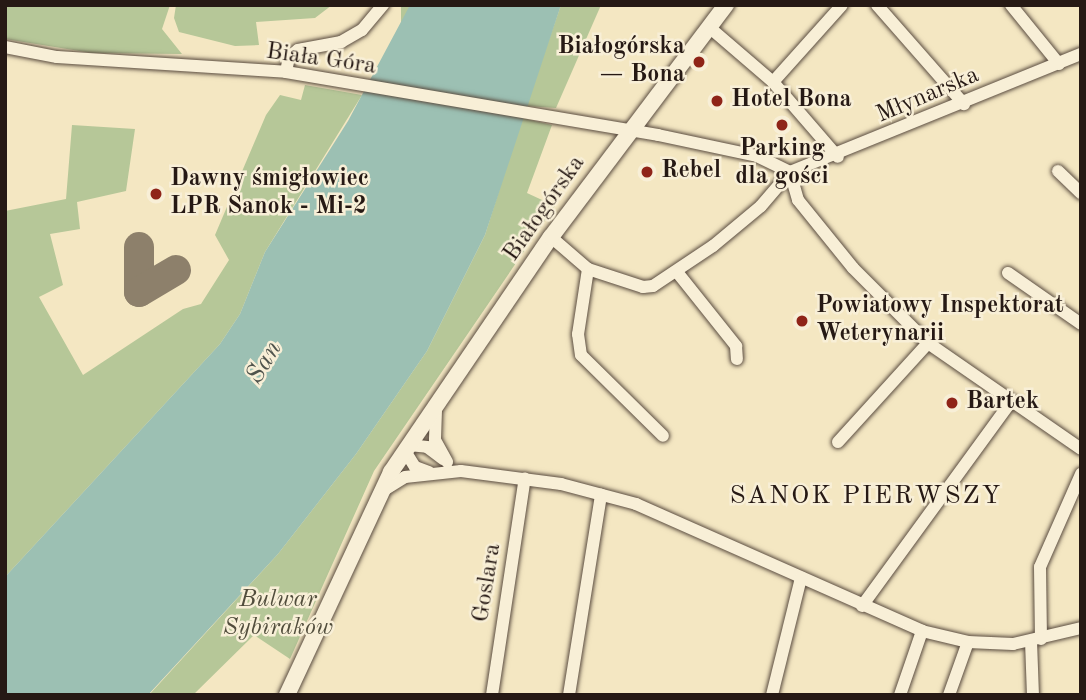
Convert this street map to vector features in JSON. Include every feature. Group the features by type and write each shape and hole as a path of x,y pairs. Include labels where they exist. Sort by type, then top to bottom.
{"street":[{"path":"286,72 289,57 298,50 341,42 362,30 383,5"},
{"name":"Białogórska","path":"287,695 379,494 407,448 551,237 629,130 726,5"},
{"path":"773,82 842,5"},
{"path":"877,5 964,104"},
{"path":"1011,5 1059,64"},
{"path":"709,27 773,82 838,157"},
{"name":"Biała Góra","path":"5,47 57,57 286,72 629,130"},
{"name":"Młynarska","path":"790,172 838,157 1081,54"},
{"path":"629,130 757,156 790,172 798,200 845,258 928,343 1081,449"},
{"path":"1058,171 1081,193"},
{"path":"551,237 588,269 643,287 677,272 761,206 790,172"},
{"path":"588,269 578,334 581,355 663,436"},
{"path":"677,272 736,346 737,359"},
{"path":"1008,273 1081,324"},
{"path":"838,442 928,343"},
{"path":"441,398 433,431 447,462"},
{"path":"862,606 1011,402"},
{"path":"430,472 415,467 407,448 427,447 461,471"},
{"path":"379,494 405,477 430,472 461,471 524,478 636,504 922,631 968,642 1036,640 1081,628"},
{"path":"1033,695 1040,567 1081,474"},
{"name":"Goslara","path":"492,695 524,478"},
{"path":"569,695 601,495"},
{"path":"772,695 800,578"},
{"path":"900,695 922,631"},
{"path":"949,695 968,642"}],"green space":[{"path":"5,5 170,5 162,29 182,54 92,53 5,39"},
{"path":"176,5 332,5 315,18 256,22 259,45 235,46 179,32 174,18"},
{"path":"401,5 410,5 410,87 401,87"},
{"path":"561,5 601,5 556,108 526,106"},
{"path":"305,85 362,95 265,252 240,314 220,344 5,577 5,211 66,199 72,125 135,129 126,191 77,202 80,229 50,234 63,285 39,297 83,375 183,309 201,304 229,260 215,235 266,115 280,95 301,100"},
{"name":"Bulwar Sybiraków","path":"522,118 552,125 527,193 555,206 374,471 290,659 254,635 193,695 149,695 278,554 356,454 427,351 485,235"}],"water":[{"name":"San","path":"410,5 561,5 485,235 427,351 356,454 278,554 148,695 5,695 5,577 220,344 240,314 265,252 348,121"}],"taxiway":[{"path":"139,247 139,292 176,270"}],"place":[{"name":"Białogórska — Bona","path":"699,62"},
{"name":"Hotel Bona","path":"717,101"},
{"name":"Parking dla gości","path":"782,125"},
{"name":"Rebel","path":"647,172"},
{"name":"Dawny śmigłowiec LPR Sanok - Mi-2","path":"156,194"},
{"name":"Powiatowy Inspektorat Weterynarii","path":"802,321"},
{"name":"Bartek","path":"952,403"}],"district":[{"name":"SANOK PIERWSZY","path":"866,497"}]}
